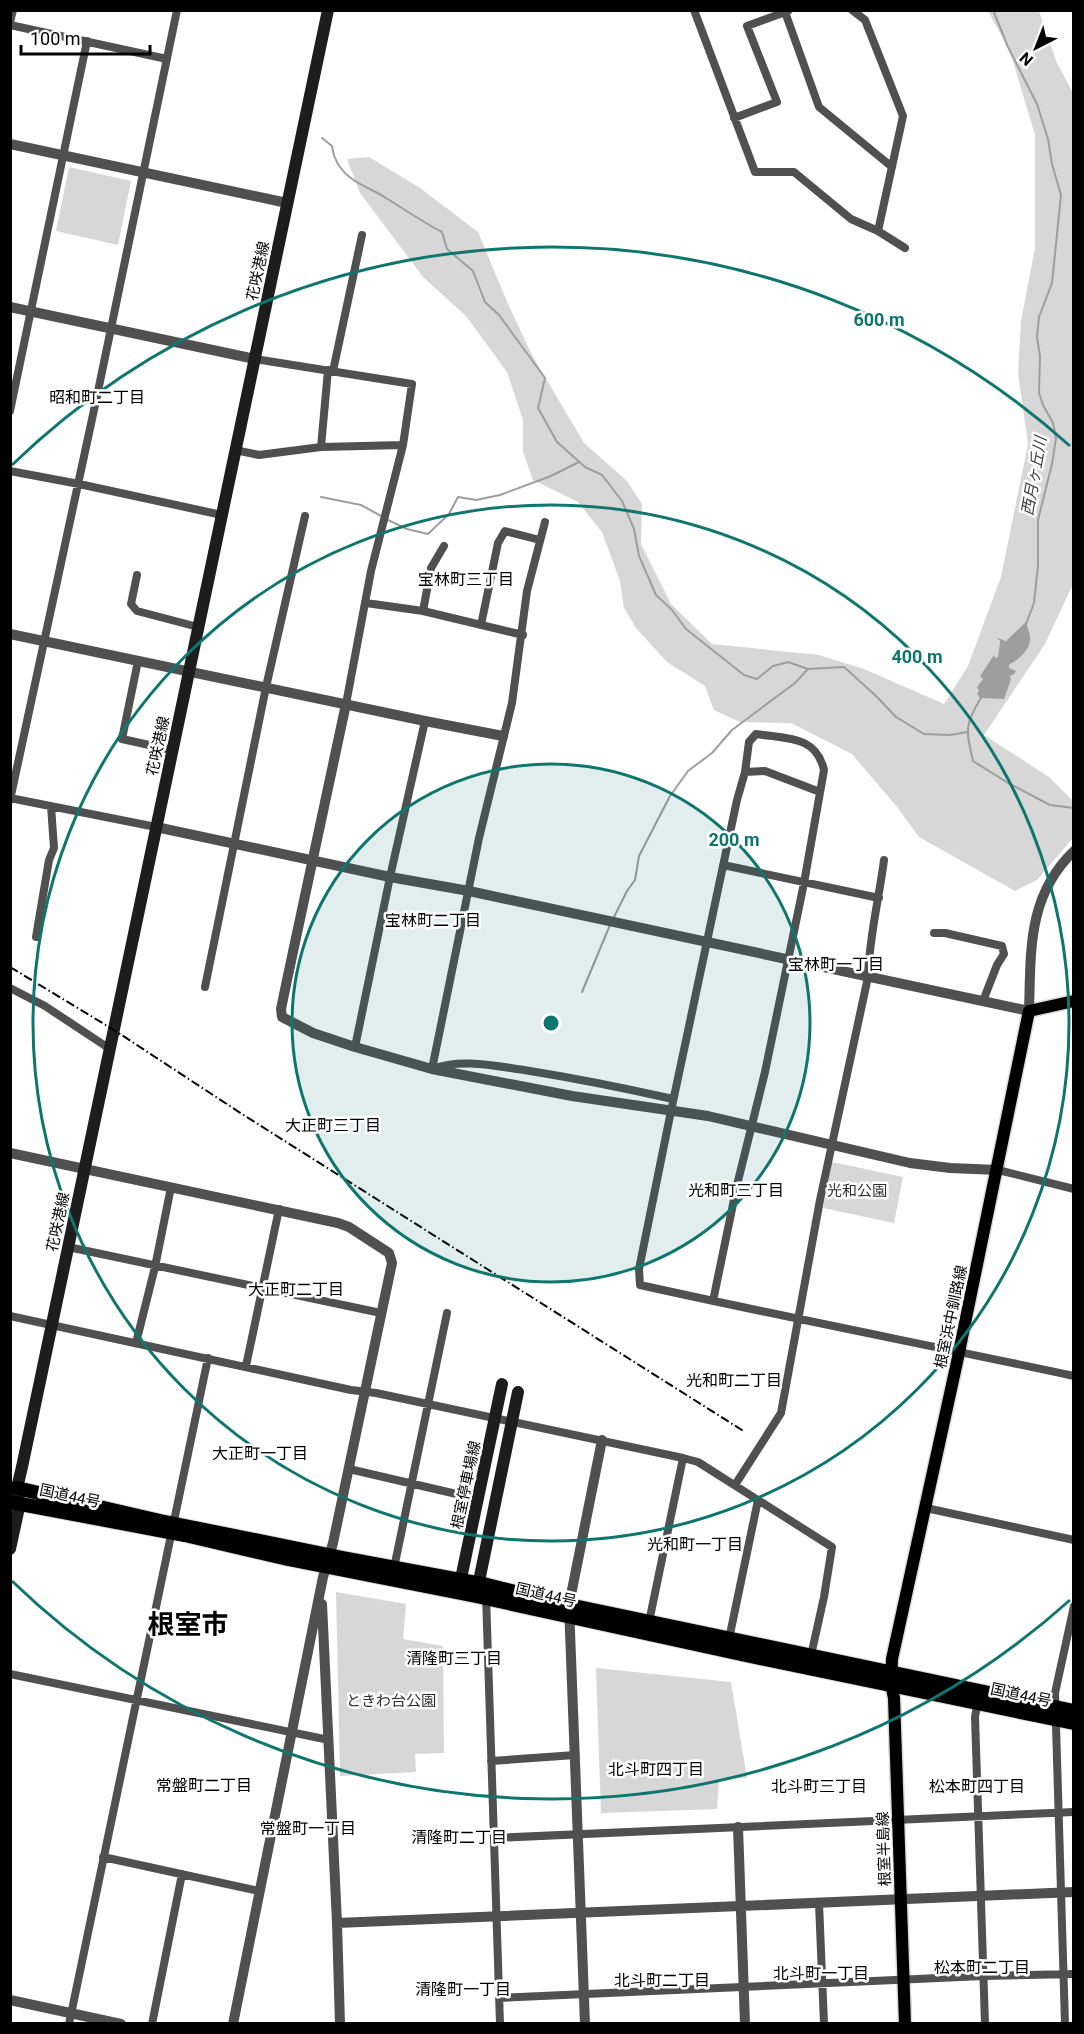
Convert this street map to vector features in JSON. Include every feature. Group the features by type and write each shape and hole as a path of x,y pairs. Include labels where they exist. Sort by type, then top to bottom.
{"highway":[{"name":"国道44号","path":"14,1496 459,1586 1055,1713 1074,1723"},
{"name":"国道44号","path":"327,1561 394,1568 459,1586"},
{"name":"国道44号","path":"569,1611 649,1622 729,1639 809,1661"},
{"name":"国道44号","path":"1055,1713 1074,1711"}],"main road":[{"name":"花咲港線","path":"10,1549 14,1496 52,1325 328,10"},
{"path":"1029,1011 1074,1001"},
{"name":"根室浜中釧路線","path":"891,1679 892,1659 998,1170 1029,1011"},
{"name":"根室停車場線","path":"459,1586 502,1384"},
{"path":"482,1591 518,1392"},
{"name":"根室半島線","path":"891,1679 894,1698 905,2024"}],"street":[{"path":"13,10 10,23 167,59"},
{"path":"177,10 11,799 156,827 390,877 469,891 1029,1011 1032,936 1036,915 1048,881 1074,851"},
{"path":"694,10 755,172 794,172 851,219 878,231 905,248"},
{"path":"852,10 865,20 903,116 878,231"},
{"path":"734,118 777,102 747,26 768,14 787,11 819,106 892,167"},
{"path":"10,411 87,41"},
{"path":"10,144 287,202"},
{"path":"321,447 330,370 362,235"},
{"path":"10,307 255,359 412,384 402,446 371,571 346,704 311,861 285,990 282,1017 314,1033 432,1070 572,1096 708,1116 910,1163 950,1168 998,1170 1074,1189"},
{"path":"235,450 259,455 321,447 402,446"},
{"path":"10,471 78,483 222,515"},
{"path":"204,987 266,687 305,516"},
{"path":"432,1070 478,838 512,703 523,635 527,591 545,522"},
{"path":"481,625 498,543 505,531 540,540"},
{"path":"423,611 431,568 444,546"},
{"path":"137,575 131,603 137,611 198,627"},
{"path":"366,603 423,611 523,635"},
{"path":"10,634 503,736"},
{"path":"138,661 122,739 172,750"},
{"path":"355,1047 424,721"},
{"path":"713,1301 804,883 824,770 821,757 814,748 794,740 756,734 749,742 745,772 670,1111 639,1269 640,1285 713,1301 797,1317 1074,1376"},
{"path":"745,772 765,771 820,792"},
{"path":"36,937 49,860 54,848 51,806"},
{"path":"735,1485 781,1413 797,1317 868,977 868,950 884,860"},
{"path":"723,865 879,898"},
{"path":"934,933 945,933 1002,946 1004,954 997,965 983,1001"},
{"path":"10,988 45,1005 110,1049"},
{"path":"432,1070 443,1065 470,1064 507,1068 581,1079 673,1099"},
{"path":"10,1153 279,1209 349,1227 389,1253 392,1263 333,1543 321,1586 233,2024"},
{"path":"136,1343 155,1267 171,1187"},
{"path":"246,1366 279,1209"},
{"path":"68,1247 381,1313"},
{"path":"394,1568 447,1313"},
{"path":"10,1316 698,1462 832,1547 824,1597 809,1661"},
{"path":"70,2018 208,1358"},
{"path":"585,2024 569,1611 602,1440"},
{"path":"649,1622 683,1458"},
{"path":"349,1469 478,1499"},
{"path":"729,1639 758,1500"},
{"path":"926,1508 1074,1540"},
{"path":"321,1586 340,2024"},
{"path":"482,1591 491,1761 500,2024"},
{"path":"1065,2024 1055,1694 1074,1606"},
{"path":"10,1674 329,1740"},
{"path":"979,1697 975,1717 985,2024"},
{"path":"491,1761 575,1755"},
{"path":"494,1838 1074,1812"},
{"path":"738,1827 745,2024"},
{"path":"103,1857 259,1891"},
{"path":"152,2024 182,1874"},
{"path":"337,1923 1074,1892"},
{"path":"819,1903 824,2024"},
{"path":"499,1998 904,1979 1074,1974"},
{"path":"10,2000 70,2018 121,2024"}],"green space":[{"path":"988,11 1039,11 1057,63 1073,93 1073,584 1045,644 984,735 1049,777 1073,801 1073,838 1037,880 1015,891 919,837 852,754 791,723 740,722 714,710 705,686 667,662 636,628 624,608 620,581 602,532 578,502 533,480 523,452 523,420 507,372 466,316 424,278 360,193 347,159 369,157 420,188 478,232 532,355 584,443 627,481 642,504 641,544 671,604 712,644 819,655 864,669 944,704 968,666 1001,577 1028,444 1018,373 1021,321 1035,248 1035,135 1010,51","holes":["1027,622 1026,628 1029,633 1025,648 1009,665 1011,680 991,699 979,691 983,679 980,676 990,661 998,657 1000,641 998,637 1006,641"]},
{"path":"69,167 131,181 118,245 56,231"},
{"name":"光和公園","path":"832,1162 903,1177 894,1223 823,1208"},
{"name":"ときわ台公園","path":"336,1592 406,1604 403,1639 443,1646 444,1753 415,1754 416,1772 340,1776"},
{"path":"596,1668 731,1682 747,1778 719,1779 717,1809 601,1813"}],"shaded area":[{"path":"1027,621 1029,644 1022,655 1009,665 1009,668 1016,671 1010,676 1004,699 980,698 977,694 979,691 977,687 983,679 980,676 994,655 995,658 998,657 1000,641 996,637 1006,641"}],"waterway":[{"name":"西月ヶ丘川","path":"993,10 1008,47 1037,104 1061,195 1052,283 1039,317 1037,337 1040,356 1039,393 1053,423 1056,438 1038,520 1038,565 1034,603 1026,624"},
{"path":"322,138 332,146 337,162 345,173 361,185 442,232 447,249 473,271 485,302 499,315 545,378 538,408 557,442 585,467 602,475 622,501 634,529 639,556 656,595 672,610 686,629 744,675 757,679 773,666 788,662 808,669 844,667 896,717 924,734 950,735 967,732"},
{"path":"388,520 407,529 428,534 449,514 458,497 476,500 500,495 551,476 579,462"},
{"path":"321,497 361,505 383,517"},
{"path":"614,917 635,880 639,856 670,796 688,771 712,753 732,730 795,683 808,669"},
{"name":"西月ヶ丘川","path":"981,698 968,728 973,761 1050,805 1074,808"},
{"path":"582,992 610,925"}],"railway":[{"path":"10,967 114,1030 242,1114 745,1432"}],"district":[{"name":"昭和町二丁目","path":"97,397"},
{"name":"宝林町三丁目","path":"466,579"},
{"name":"宝林町二丁目","path":"433,920"},
{"name":"宝林町一丁目","path":"836,964"},
{"name":"大正町三丁目","path":"333,1125"},
{"name":"光和町三丁目","path":"736,1190"},
{"name":"大正町二丁目","path":"296,1289"},
{"name":"光和町二丁目","path":"734,1380"},
{"name":"大正町一丁目","path":"260,1453"},
{"name":"光和町一丁目","path":"695,1544"},
{"name":"根室市","path":"188,1625"},
{"name":"清隆町三丁目","path":"454,1658"},
{"name":"北斗町四丁目","path":"656,1769"},
{"name":"常盤町二丁目","path":"204,1785"},
{"name":"北斗町三丁目","path":"819,1786"},
{"name":"松本町四丁目","path":"977,1786"},
{"name":"常盤町一丁目","path":"308,1828"},
{"name":"清隆町二丁目","path":"459,1837"},
{"name":"松本町二丁目","path":"982,1967"},
{"name":"北斗町一丁目","path":"821,1973"},
{"name":"北斗町二丁目","path":"662,1980"},
{"name":"清隆町一丁目","path":"463,1989"}]}
